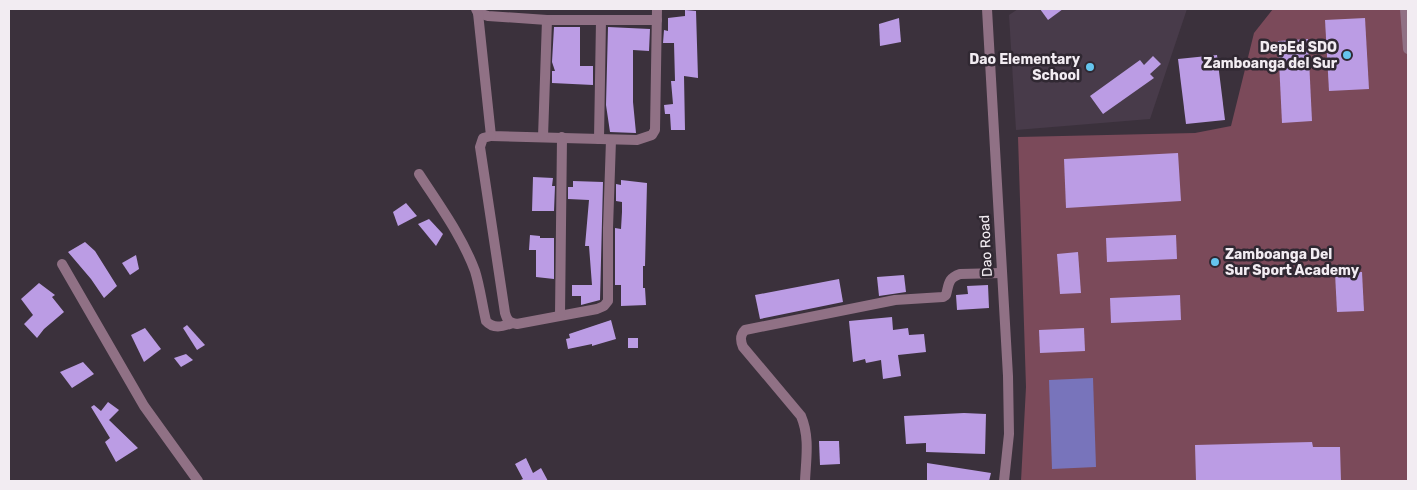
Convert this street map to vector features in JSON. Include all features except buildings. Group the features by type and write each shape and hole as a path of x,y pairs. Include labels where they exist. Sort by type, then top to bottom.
{"street":[{"path":"512,323 507,319 505,313 480,148 483,138 491,136 641,140 652,135 654,130 657,9"},
{"name":"Dao Road","path":"987,9 1008,376 1009,434 1004,481"},
{"path":"1405,9 1408,49"},
{"path":"477,11 488,16 547,20 657,20"},
{"path":"477,11 491,136"},
{"path":"543,137 547,20"},
{"path":"599,139 601,20"},
{"path":"560,315 562,137"},
{"path":"418,174 452,226 470,260 477,278 486,321 496,327 512,323 517,324 598,309 608,301 610,294 608,228 611,140"},
{"path":"62,264 144,406 198,481"},
{"path":"806,481 807,436 805,425 801,416 743,347 740,338 742,333 746,330 896,300 943,298 946,295 949,282 955,276 960,274 1001,273"}],"shaded area":[{"name":"Dao Elementary School","path":"1018,9 1187,9 1150,119 1016,130 1009,15"},
{"name":"Zamboanga Del Sur Sport Academy","path":"1273,9 1408,9 1408,481 1021,481 1026,387 1018,137 1195,133 1231,126 1254,33"},
{"path":"1093,378 1096,467 1052,469 1049,380"}],"place":[{"name":"DepEd SDO Zamboanga del Sur","path":"1347,55"},
{"name":"Dao Elementary School","path":"1090,67"},
{"name":"Zamboanga Del Sur Sport Academy","path":"1215,262"}]}
